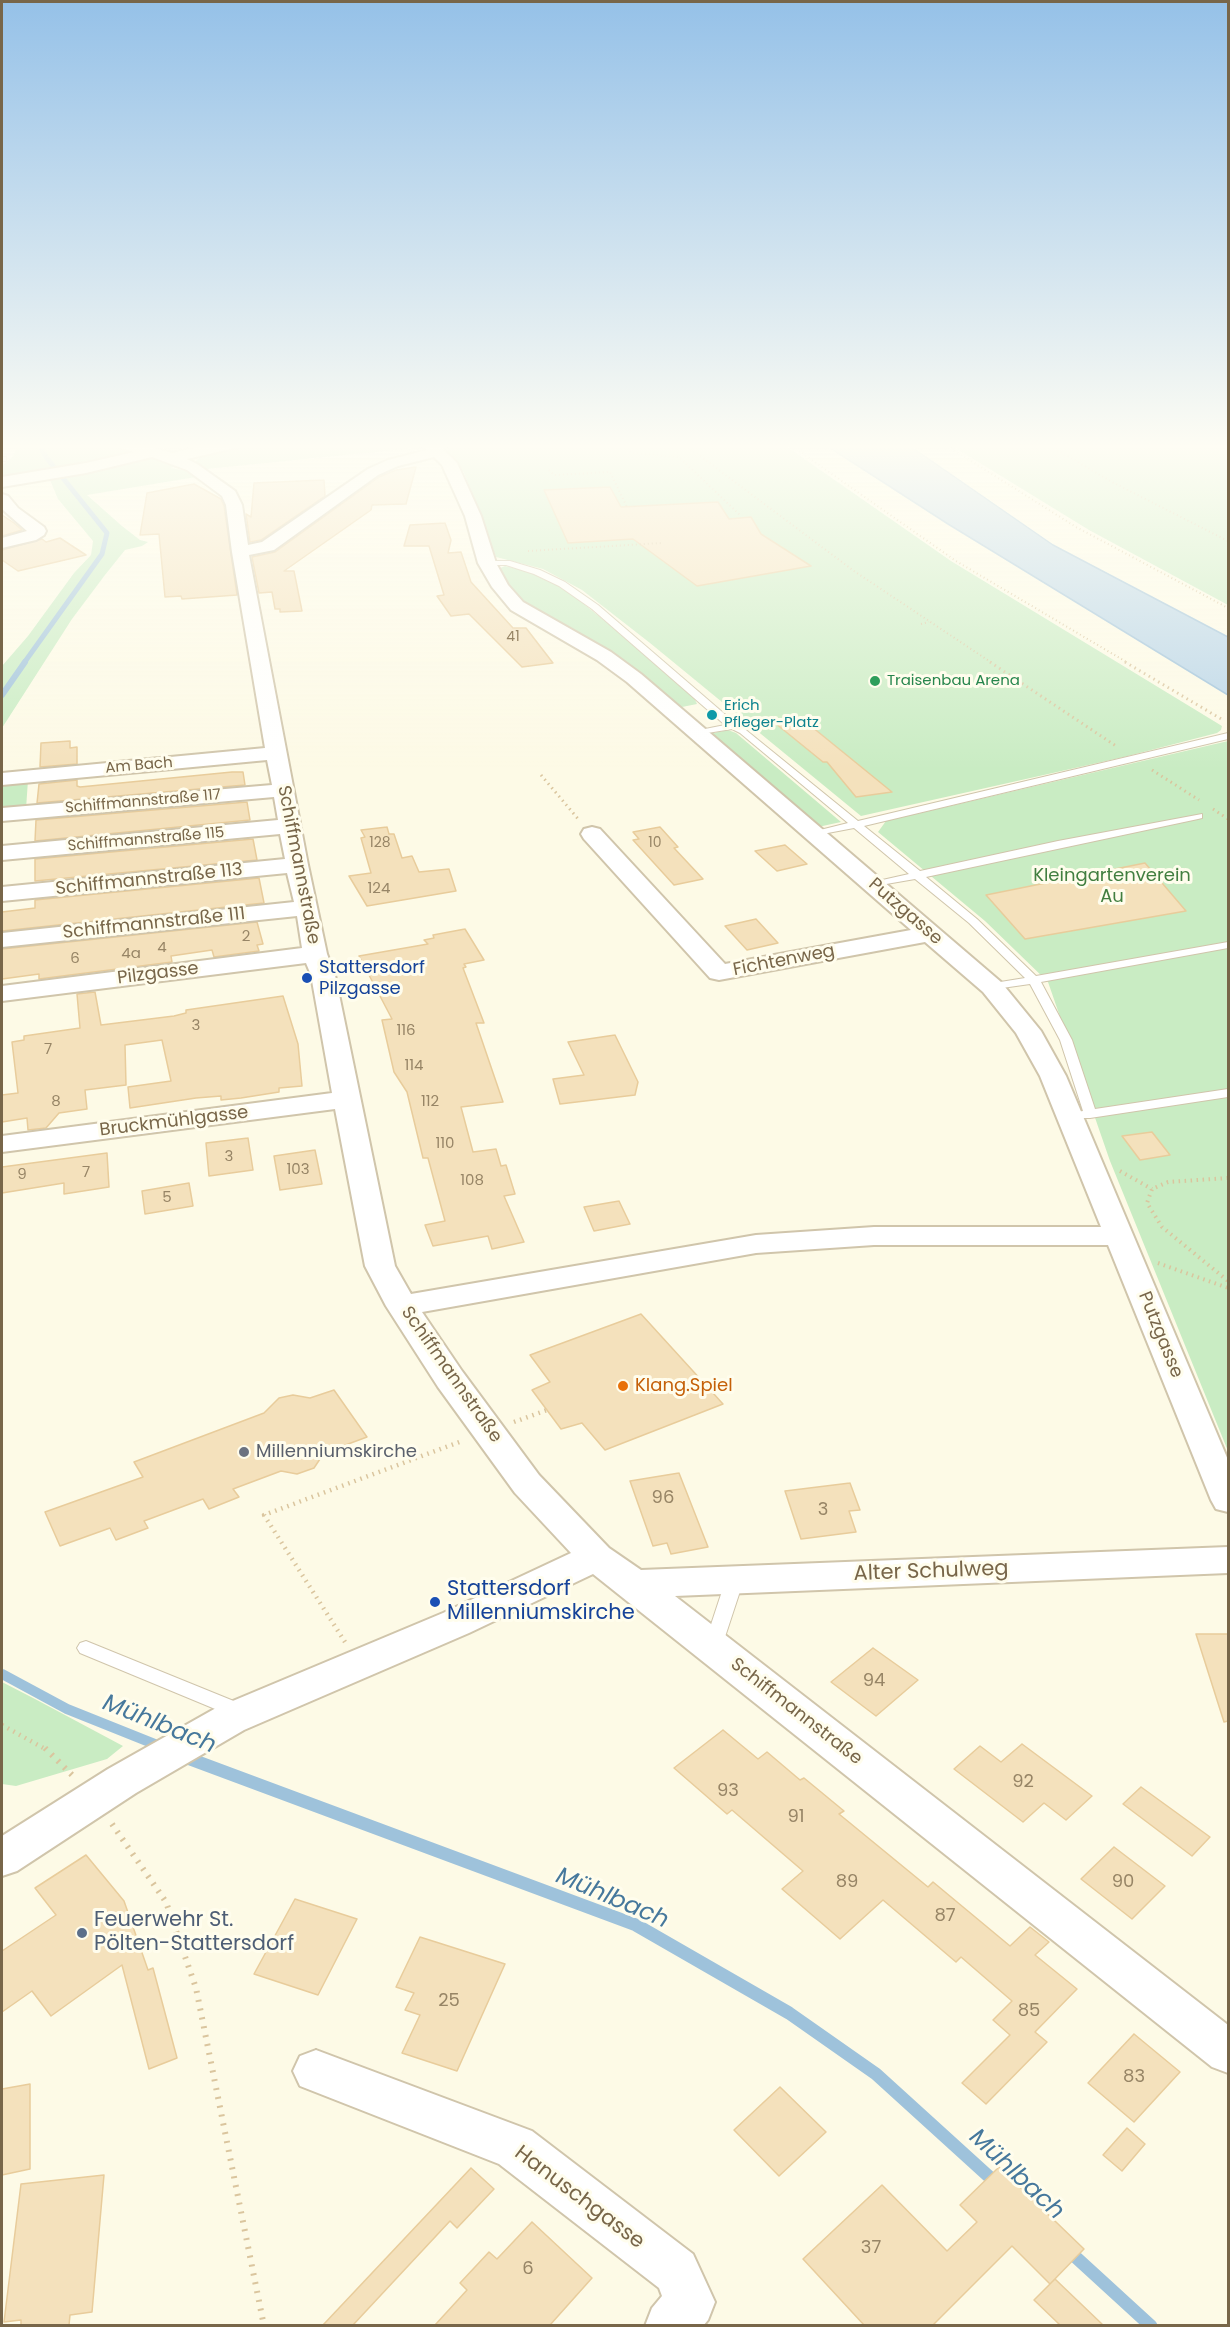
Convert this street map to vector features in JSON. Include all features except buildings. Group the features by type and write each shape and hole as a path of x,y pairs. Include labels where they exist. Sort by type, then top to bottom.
{"street":[{"name":"Schiffmannstraße","path":"240,553 297,866 315,954 323,975 380,1266 402,1306 450,1379 527,1484 596,1557 634,1584 1228,2052"},
{"name":"Putzgasse","path":"485,553 501,587 517,606 604,656 634,678 992,987 1028,1031 1053,1076 1080,1115 1123,1244 1228,1500"},
{"name":"Am Bach","path":"2,779 278,753"},
{"name":"Schiffmannstraße 117","path":"2,815 284,790"},
{"name":"Schiffmannstraße 115","path":"2,854 290,826"},
{"name":"Fichtenweg","path":"592,834 719,973 928,934"},
{"name":"Schiffmannstraße 113","path":"2,894 297,866"},
{"name":"Schiffmannstraße 111","path":"2,940 307,908"},
{"name":"Pilzgasse","path":"2,994 315,954"},
{"name":"Bruckmühlgasse","path":"2,1144 346,1099"},
{"path":"402,1306 756,1244 874,1236 1123,1244"},
{"path":"2,1858 109,1790 237,1716 456,1623 596,1557"},
{"name":"Alter Schulweg","path":"634,1584 1228,1560"},
{"name":"Hanuschgasse","path":"316,2071 515,2147 676,2271 690,2302 670,2325"}],"lane":[{"path":"488,563 507,563 537,572 562,584 595,607 733,726 743,731 973,921 1035,981 1066,1040 1080,1115 1228,1093"},
{"path":"698,733 748,723"},
{"path":"816,834 1228,736"},
{"path":"873,885 1198,816"},
{"path":"992,987 1228,945"},
{"path":"713,1646 735,1579"},
{"path":"86,1648 237,1716"}],"path":[{"path":"829,553 1228,819"},
{"path":"944,553 1228,724"},
{"path":"1124,553 1228,608"},
{"path":"921,624 930,622"},
{"path":"541,775 592,834"},
{"path":"1228,1178 1168,1182 1152,1189 1147,1203 1162,1227 1228,1281"},
{"path":"1123,1244 1228,1288"},
{"path":"359,1664 264,1515 489,1431"},
{"path":"2,1725 46,1749 109,1790 166,1902 196,1988 264,2325"}],"green space":[{"path":"91,553 123,553 72,619 2,728 2,666 28,636 74,573"},
{"path":"494,553 939,553 1222,726 1217,733 1124,757 861,816 582,590 543,569 496,557"},
{"path":"1131,553 1228,553 1228,605"},
{"path":"505,566 534,573 563,587 691,691 697,704 677,708 524,604 508,586 498,569"},
{"path":"728,730 736,733 841,822 818,827 708,734"},
{"name":"Kleingartenverein Au","path":"1228,741 1228,1451 1110,1161 1048,982 985,921 878,832 886,821"},
{"path":"28,780 26,809 2,812 2,782"},
{"path":"2,1682 123,1746 107,1759 16,1786 2,1784"}],"water":[{"path":"995,553 1067,553 1228,637 1228,695"}],"waterway":[{"name":"Mühlbach","path":"24,663 102,553"},
{"name":"Mühlbach","path":"2,695 25,662"},
{"name":"Mühlbach","path":"2,1674 67,1709 162,1747"},
{"name":"Mühlbach","path":"182,1756 636,1925 789,2013 876,2074 996,2183"},
{"name":"Mühlbach","path":"1069,2251 1151,2326"}],"place":[{"name":"Traisenbau Arena","path":"875,681"},
{"name":"Erich Pfleger-Platz","path":"712,715"},
{"name":"Stattersdorf Pilzgasse","path":"307,978"},
{"name":"Klang.Spiel","path":"623,1386"},
{"name":"Millenniumskirche","path":"244,1452"},
{"name":"Stattersdorf Millenniumskirche","path":"435,1602"},
{"name":"Feuerwehr St. Pölten-Stattersdorf","path":"82,1933"}]}
